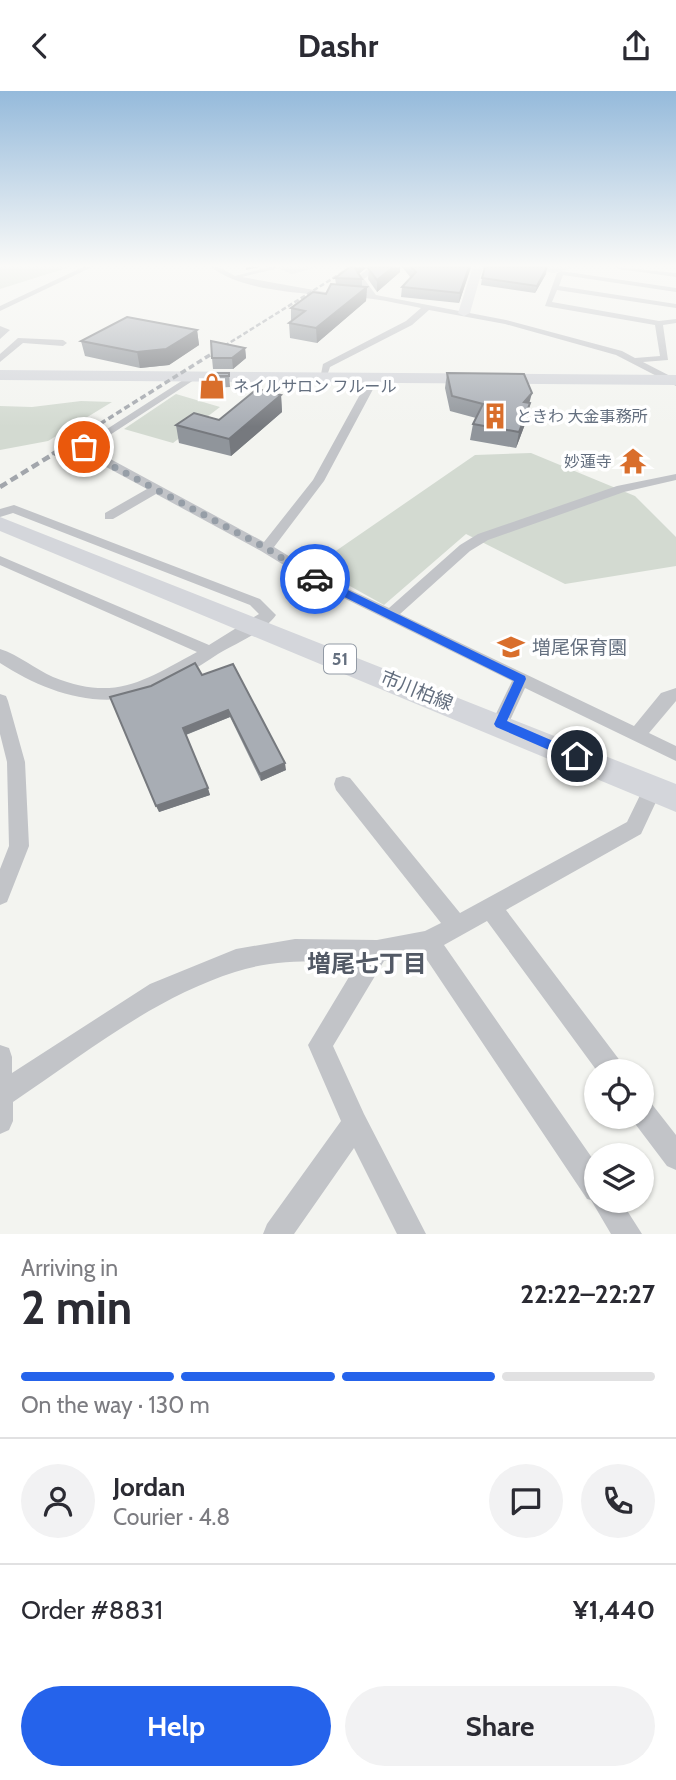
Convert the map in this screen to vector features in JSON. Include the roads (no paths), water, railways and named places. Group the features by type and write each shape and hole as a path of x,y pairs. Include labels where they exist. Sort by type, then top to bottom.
{"main road":[{"path":"0,375 674,381"},
{"name":"市川柏線","path":"1,520 665,793"}],"street":[{"path":"323,377 326,366 412,320"},
{"path":"493,320 607,349 637,360 674,381"},
{"path":"643,320 659,323 676,321"},
{"path":"637,360 666,358 659,323"},
{"path":"0,328 6,330 0,336"},
{"path":"0,359 21,340 63,343"},
{"path":"0,344 15,345"},
{"path":"189,377 84,447 88,453 266,548 318,580 676,754"},
{"path":"266,548 318,481 374,378"},
{"path":"389,616 465,548 482,537 621,489 676,477"},
{"path":"109,516 155,490"},
{"path":"0,560 211,652"},
{"path":"0,655 23,670 59,686 89,692 121,694 156,683 255,625"},
{"path":"500,724 520,679"},
{"path":"637,735 667,698 676,694"},
{"path":"0,701 16,762 19,846 5,874 0,895"},
{"path":"343,784 457,926"},
{"path":"1,1095 158,992 236,960 295,950 377,951 428,942 634,828 665,793"},
{"path":"491,907 603,1059"},
{"path":"428,942 584,1170"},
{"path":"377,951 320,1045 355,1123 412,1234"},
{"path":"0,1057 0,1121"},
{"path":"277,1234 355,1123"},
{"path":"654,1128 676,1157"},
{"path":"613,1213 628,1234"}],"railway":[{"path":"218,350 266,320"},
{"path":"52,454 221,348"},
{"path":"0,487 55,453"}],"place":[{"name":"ネイルサロン フルール","path":"212,386"},
{"name":"ときわ 大金事務所","path":"495,416"},
{"name":"妙蓮寺","path":"633,461"},
{"name":"増尾保育園","path":"511,647"}],"district":[{"name":"増尾七丁目","path":"367,964"}]}
